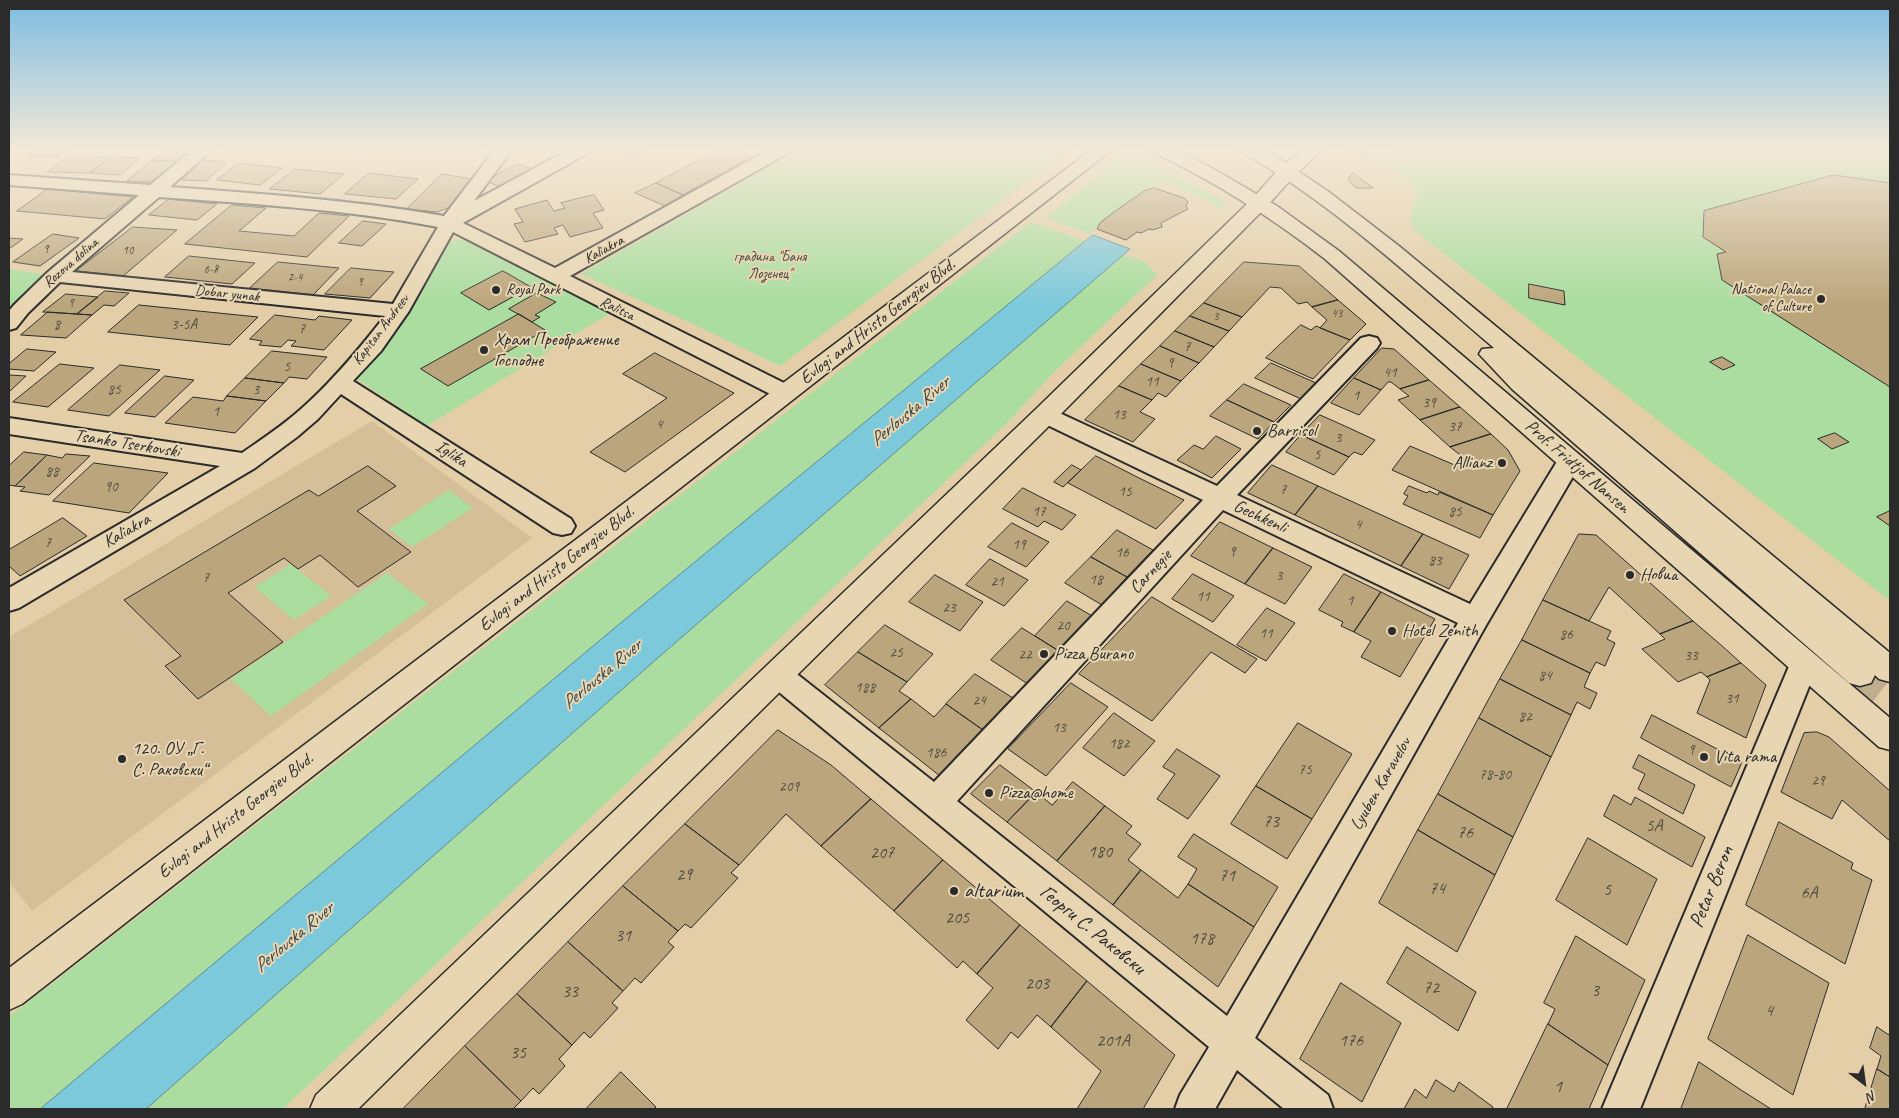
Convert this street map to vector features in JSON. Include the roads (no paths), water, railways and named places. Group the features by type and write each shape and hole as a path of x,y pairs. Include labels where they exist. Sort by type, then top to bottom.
{"main road":[{"name":"Evlogi and Hristo Georgiev Blvd.","path":"9,991 1037,200"},
{"name":"Prof. Fridtjof Nansen","path":"1254,200 1307,234 1332,255 1890,737"},
{"path":"330,1109 778,676 1262,200"},
{"name":"Prof. Fridtjof Nansen","path":"1330,200 1439,288 1890,670"},
{"name":"Prof. Fridtjof Nansen","path":"1439,288 1476,339 1520,384 1860,674"}],"street":[{"name":"Rozova dolina","path":"13,313 146,200"},
{"name":"Ralitsa","path":"261,200 384,211 449,223 554,278 786,393"},
{"name":"Kapitan Andreev","path":"246,462 289,432 340,383 373,346 399,312 449,223 466,200"},
{"path":"449,223 490,200"},
{"name":"Kaliakra","path":"554,278 692,200"},
{"name":"Dobar yunak","path":"55,276 399,312"},
{"name":"Carnegie","path":"935,803 1220,498 1369,343"},
{"name":"Iglika","path":"340,383 562,526"},
{"name":"Gechkenli","path":"1045,415 1475,619"},
{"name":"Tsanko Tserkovski","path":"9,426 246,462"},
{"name":"Lyuben Karavelov","path":"1194,1109 1475,619 1570,461"},
{"name":"Kaliakra","path":"9,601 246,462"},
{"name":"Petar Beron","path":"1621,1109 1804,664"},
{"name":"Георги С. Раковски","path":"778,676 1314,1109"}],"water":[{"name":"Perlovska River","path":"1093,235 1130,249 660,656 146,1109 40,1109 617,626"}],"tunnel":[{"path":"1860,674 1890,697"}],"place":[{"name":"Royal Park","path":"496,290"},
{"name":"National Palace of Culture","path":"1821,299"},
{"name":"Храм Преображение Господне","path":"484,350"},
{"name":"Barrisol","path":"1257,431"},
{"name":"Allianz","path":"1502,463"},
{"name":"Новиа","path":"1630,575"},
{"name":"Hotel Zenith","path":"1392,631"},
{"name":"Pizza Burano","path":"1044,654"},
{"name":"Vita rama","path":"1704,757"},
{"name":"120. ОУ „Г. С. Раковски“","path":"122,759"},
{"name":"Pizza@home","path":"989,793"},
{"name":"altarium","path":"954,891"}],"park label":[{"name":"градина \"Баня Лозенец\"","path":"770,266"}]}
